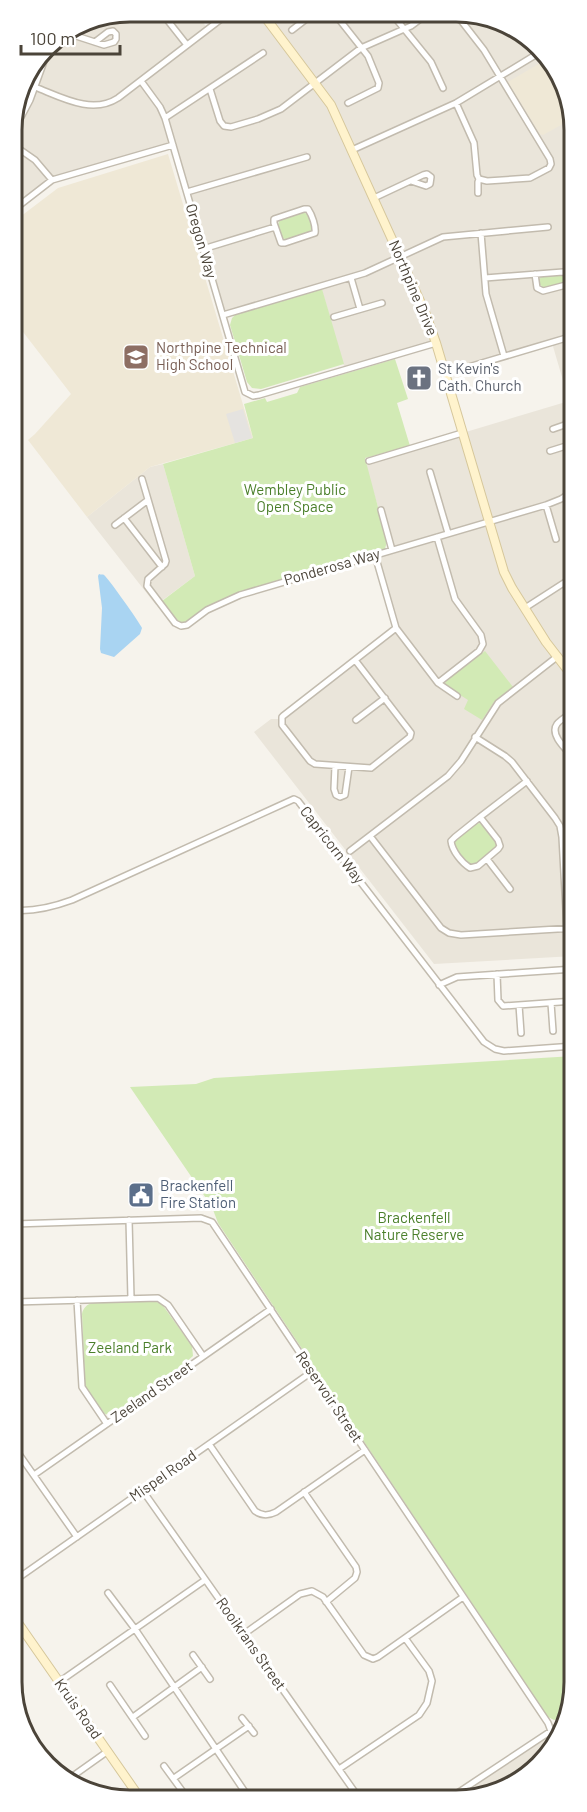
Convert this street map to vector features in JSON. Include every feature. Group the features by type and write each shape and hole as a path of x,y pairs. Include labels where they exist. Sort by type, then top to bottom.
{"street":[{"path":"169,22 187,45"},
{"path":"35,87 82,104 98,106 113,101 217,22"},
{"name":"Northpine Drive","path":"269,22 332,105 425,312 506,578 564,664"},
{"path":"292,30 302,22"},
{"path":"341,22 368,56 379,81 379,86 374,90 348,103"},
{"path":"398,22 431,62 443,88"},
{"path":"210,89 220,121 224,126 229,127 258,119 281,109 361,48 416,22"},
{"path":"462,22 500,77 551,164 548,170 530,178 487,181 479,179"},
{"path":"78,37 95,42"},
{"path":"165,118 263,53"},
{"path":"352,150 456,103 534,56"},
{"path":"25,111 40,72"},
{"name":"Oregon Way","path":"141,81 165,118 245,392 259,395 436,343"},
{"path":"456,103 474,143 479,179 478,193"},
{"path":"23,203 52,180 172,145"},
{"path":"23,151 36,160 52,180"},
{"path":"187,192 307,157"},
{"path":"374,198 411,181"},
{"path":"306,209 310,212 315,231 312,235 283,243 279,240 275,227 276,218 306,209"},
{"path":"203,249 275,227"},
{"path":"223,315 351,278 443,237 548,227"},
{"path":"481,232 488,301 504,357"},
{"path":"485,278 564,272"},
{"path":"535,274 537,288 543,291 564,286"},
{"path":"351,278 360,309"},
{"path":"334,317 382,303"},
{"path":"445,374 564,340"},
{"path":"553,429 564,425"},
{"path":"369,461 462,433"},
{"path":"550,451 564,447"},
{"path":"430,472 448,533"},
{"path":"124,518 162,567 166,561 142,479"},
{"name":"Ponderosa Way","path":"162,567 148,579 147,586 175,622 181,626 187,625 219,604 240,595 546,505 564,497"},
{"path":"115,525 148,500"},
{"path":"546,505 556,539"},
{"path":"381,510 392,550"},
{"path":"437,537 455,598 481,635 483,644 479,651 438,683"},
{"path":"375,555 396,628 438,683 457,696"},
{"path":"525,608 564,583"},
{"path":"355,660 410,730 410,737 369,768 318,764 310,761 282,725 281,719 283,716 396,628"},
{"path":"350,851 448,776 461,761 498,703 558,656"},
{"path":"356,720 385,698"},
{"path":"564,719 555,729 556,736 564,746"},
{"path":"475,737 508,758 555,818 561,831 564,860"},
{"path":"335,766 334,789 336,795 340,797 347,791 349,767"},
{"path":"480,817 500,844 498,849 476,868 468,867 453,849 451,844 455,837 480,817 527,781"},
{"name":"Capricorn Way","path":"22,910 55,906 72,900 294,799 298,801 484,1042 490,1047 504,1051 564,1047"},
{"path":"370,836 441,928 449,933 461,935 564,928"},
{"path":"487,859 510,889"},
{"path":"439,985 457,977 564,970"},
{"path":"497,974 500,1004 503,1006 564,1002"},
{"path":"551,1003 553,1031"},
{"path":"519,1005 521,1033"},
{"name":"Reservoir Street","path":"22,1224 201,1218 214,1224 548,1723 550,1731"},
{"path":"129,1220 131,1298"},
{"path":"22,1302 155,1298 165,1302 203,1356"},
{"path":"77,1300 81,1387 107,1424"},
{"name":"Zeeland Street","path":"34,1475 271,1309"},
{"name":"Mispel Road","path":"22,1575 313,1371"},
{"path":"209,1444 260,1515 271,1515 365,1450"},
{"path":"22,1458 77,1537"},
{"name":"Rooikrans Street","path":"143,1491 353,1790"},
{"path":"304,1492 356,1567 355,1578 326,1602"},
{"path":"59,1682 205,1580"},
{"path":"244,1634 303,1593 316,1592 323,1597 364,1655 368,1658 378,1658 464,1597"},
{"path":"108,1593 135,1629 244,1790"},
{"name":"Kruis Road","path":"22,1628 135,1790"},
{"path":"339,1769 419,1715 425,1707 432,1689 432,1678 405,1638"},
{"path":"192,1655 210,1679"},
{"path":"133,1717 202,1668"},
{"path":"110,1685 145,1736"},
{"path":"242,1718 254,1733"},
{"path":"174,1778 249,1726"},
{"path":"463,1790 553,1729"},
{"path":"76,1774 108,1751"},
{"path":"164,1766 182,1790"}],"shaded area":[{"path":"203,22 207,28 215,22 456,22 491,28 504,34 522,45 542,65 556,89 564,117 564,384 552,343 445,375 435,344 345,370 321,287 223,316 172,146 53,181 23,204 23,124 26,106 37,77 54,54 89,31 117,23"},
{"path":"540,63 556,89 564,123 543,135 540,134 508,82"},
{"name":"Northpine Technical High School","path":"168,154 253,438 150,467 87,517 28,440 71,394 23,332 23,215 58,188"},
{"path":"564,402 564,957 434,964 254,732 271,719 281,719 396,629 375,554 391,550 366,467 369,461"},
{"path":"243,409 252,438 235,443 226,414"},
{"path":"163,464 195,576 156,605 87,517 150,467"},
{"path":"552,1731 538,1753 528,1763 498,1781 465,1789"}],"green space":[{"path":"304,212 309,216 312,227 310,233 288,240 282,238 278,225 280,219"},
{"path":"564,274 564,283 544,288 539,284 539,279 543,276"},
{"path":"322,289 344,364 261,389 252,388 247,382 230,325 232,318 235,315"},
{"name":"Wembley Public Open Space","path":"395,359 408,399 397,403 410,446 365,458 387,541 385,549 239,592 210,606 185,622 179,622 162,601 195,576 163,464 253,438 244,404 265,398 267,402 297,393 300,387"},
{"path":"485,651 513,687 494,702 482,720 464,709 468,700 446,686 445,683"},
{"path":"479,823 484,826 497,844 486,857 472,865 463,859 454,843 465,831"},
{"name":"Brackenfell Nature Reserve","path":"564,1057 564,1688 557,1719 554,1720 548,1717 218,1223 212,1207 130,1087 196,1084 214,1078"},
{"name":"Zeeland Park","path":"153,1301 164,1307 192,1346 193,1356 170,1376 115,1414 105,1414 85,1384 83,1310 87,1305 93,1303"}],"water":[{"path":"99,574 107,578 142,628 140,634 114,657 101,653 100,649 102,608"}],"place":[{"name":"Northpine Technical High School","path":"136,357"},
{"name":"St Kevin's Cath. Church","path":"419,378"},
{"name":"Brackenfell Fire Station","path":"141,1195"}]}
